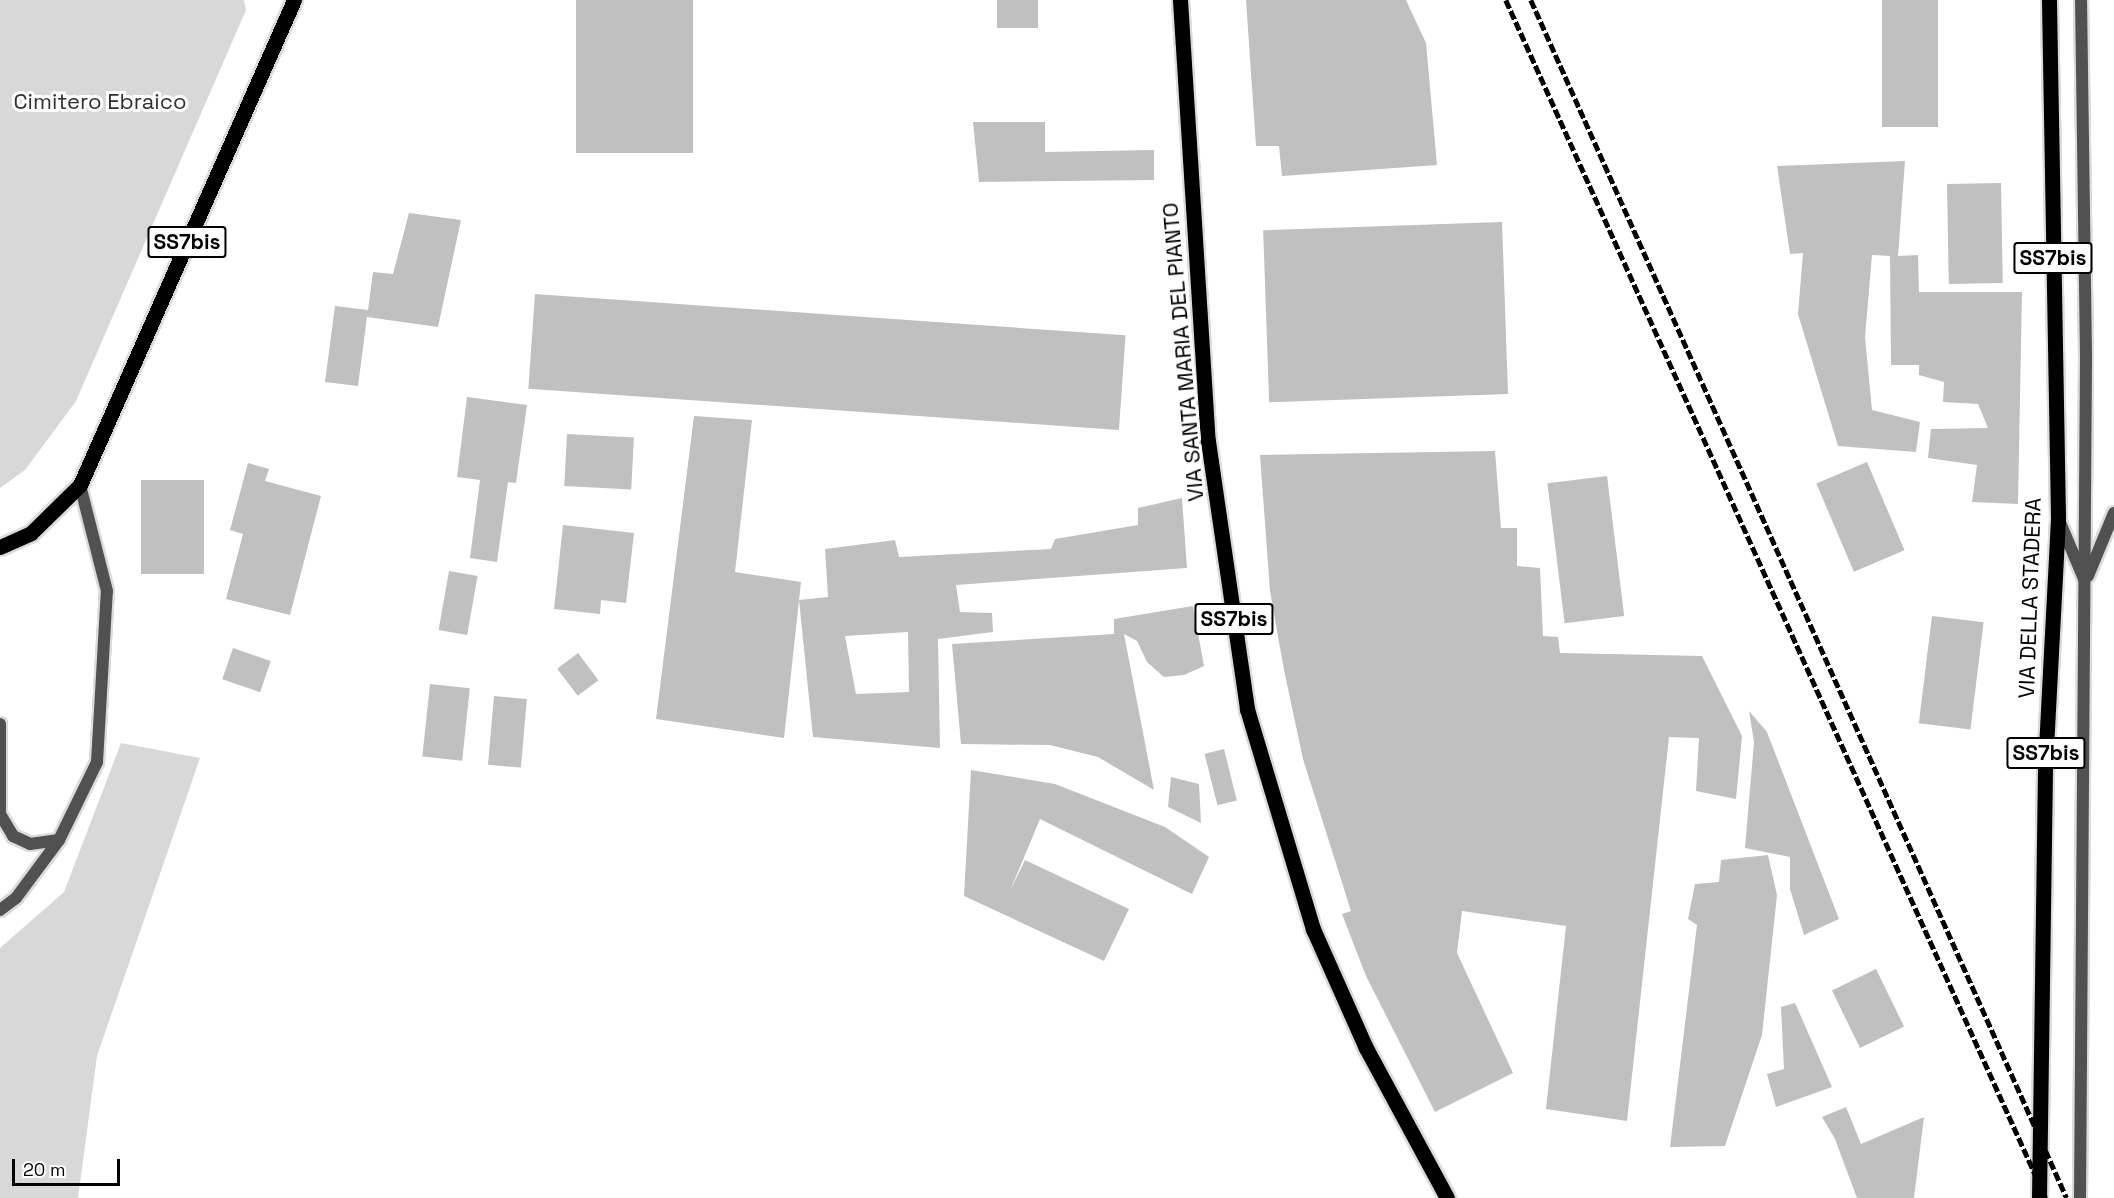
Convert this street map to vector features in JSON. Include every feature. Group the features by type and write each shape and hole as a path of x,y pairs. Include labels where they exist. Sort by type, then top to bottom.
{"main road":[{"name":"SS7bis","path":"0,547 31,533 80,484 294,0"},
{"name":"VIA SANTA MARIA DEL PIANTO","path":"1180,0 1208,441 1247,709 1313,929 1366,1048 1447,1198"},
{"name":"VIA DELLA STADERA","path":"2039,1198 2045,767 2058,517 2049,0"}],"street":[{"path":"2080,1198 2086,582 2081,0"},
{"path":"0,910 16,898 59,840 97,762 104,695 107,591 80,484"},
{"path":"2086,582 2114,513"},
{"path":"2058,517 2086,582"},
{"path":"0,724 0,815 13,836 30,844 59,840"}],"green space":[{"name":"Cimitero Ebraico","path":"0,0 244,0 246,10 76,401 25,470 0,488"},
{"path":"121,743 200,758 97,1056 78,1198 0,1198 0,948 64,892"}],"building":[{"path":"576,0 693,0 693,153 576,153"},
{"path":"997,0 1038,0 1038,28 997,28"},
{"path":"1246,0 1406,0 1426,43 1437,165 1282,176 1279,146 1256,146"},
{"path":"1882,0 1938,0 1938,127 1882,127"},
{"path":"973,122 1045,122 1045,152 1154,150 1154,180 979,182"},
{"path":"1905,161 1898,256 1918,255 1919,292 2022,292 2018,504 1972,502 1977,465 1928,458 1931,429 1988,428 1978,404 1943,402 1944,382 1919,375 1919,365 1891,365 1890,256 1872,255 1865,337 1872,410 1920,422 1916,452 1838,446 1798,314 1803,253 1790,254 1777,166"},
{"path":"2001,183 2003,283 1949,284 1947,184"},
{"path":"409,213 461,220 438,327 367,317 358,386 325,382 335,306 368,310 373,272 393,274"},
{"path":"1502,222 1508,394 1269,402 1263,230"},
{"path":"535,294 1126,335 1119,430 528,389"},
{"path":"467,397 527,405 516,483 508,482 497,562 470,558 480,480 457,477"},
{"path":"694,416 752,420 735,572 801,582 784,738 656,719"},
{"path":"567,434 634,438 631,489 564,486"},
{"path":"1495,451 1501,528 1517,528 1517,566 1540,568 1543,636 1558,637 1560,653 1702,656 1742,736 1736,799 1696,791 1699,738 1669,737 1627,1121 1546,1109 1566,926 1462,911 1457,953 1513,1073 1435,1112 1366,976 1342,914 1351,911 1303,759 1284,670 1270,591 1260,455"},
{"path":"1867,462 1905,550 1854,572 1816,483"},
{"path":"248,463 269,469 265,481 321,496 290,615 226,599 243,534 230,530"},
{"path":"1607,476 1624,616 1565,623 1547,483"},
{"path":"141,480 204,480 204,574 141,574"},
{"path":"1182,498 1187,568 956,585 960,612 992,613 993,632 938,639 940,748 813,737 799,600 828,597 825,549 895,540 899,557 1051,549 1055,539 1138,525 1138,508","holes":["908,632 909,692 856,694 845,636"]},
{"path":"563,525 634,533 626,603 601,600 600,614 554,609"},
{"path":"449,571 478,576 467,635 439,630"},
{"path":"1193,606 1204,666 1184,675 1164,677 1147,662 1137,641 1124,634 1154,790 1098,757 1050,745 961,744 952,644 1114,634 1114,619"},
{"path":"1932,616 1984,622 1970,730 1919,723"},
{"path":"233,648 271,661 260,692 222,679"},
{"path":"578,653 598,680 578,696 557,669"},
{"path":"430,684 470,688 462,761 422,757"},
{"path":"494,696 527,699 521,768 488,765"},
{"path":"1749,711 1767,732 1839,919 1804,935 1790,889 1790,857 1745,848 1754,742"},
{"path":"1224,749 1237,800 1217,805 1205,754"},
{"path":"971,770 1055,784 1165,827 1209,857 1192,894 1040,819 1010,891 1025,860 1129,909 1104,961 964,896"},
{"path":"1171,777 1199,784 1201,823 1168,807"},
{"path":"1768,855 1777,895 1762,1035 1725,1146 1670,1147 1697,925 1688,919 1695,884 1719,882 1721,860"},
{"path":"1876,969 1904,1027 1860,1048 1832,990"},
{"path":"1795,1003 1832,1087 1776,1107 1767,1074 1784,1069 1781,1007"},
{"path":"1846,1107 1861,1144 1924,1117 1914,1198 1857,1198 1835,1139 1822,1117"}],"railway":[{"path":"1506,0 2046,1198"},
{"path":"1531,0 2067,1198"}]}
